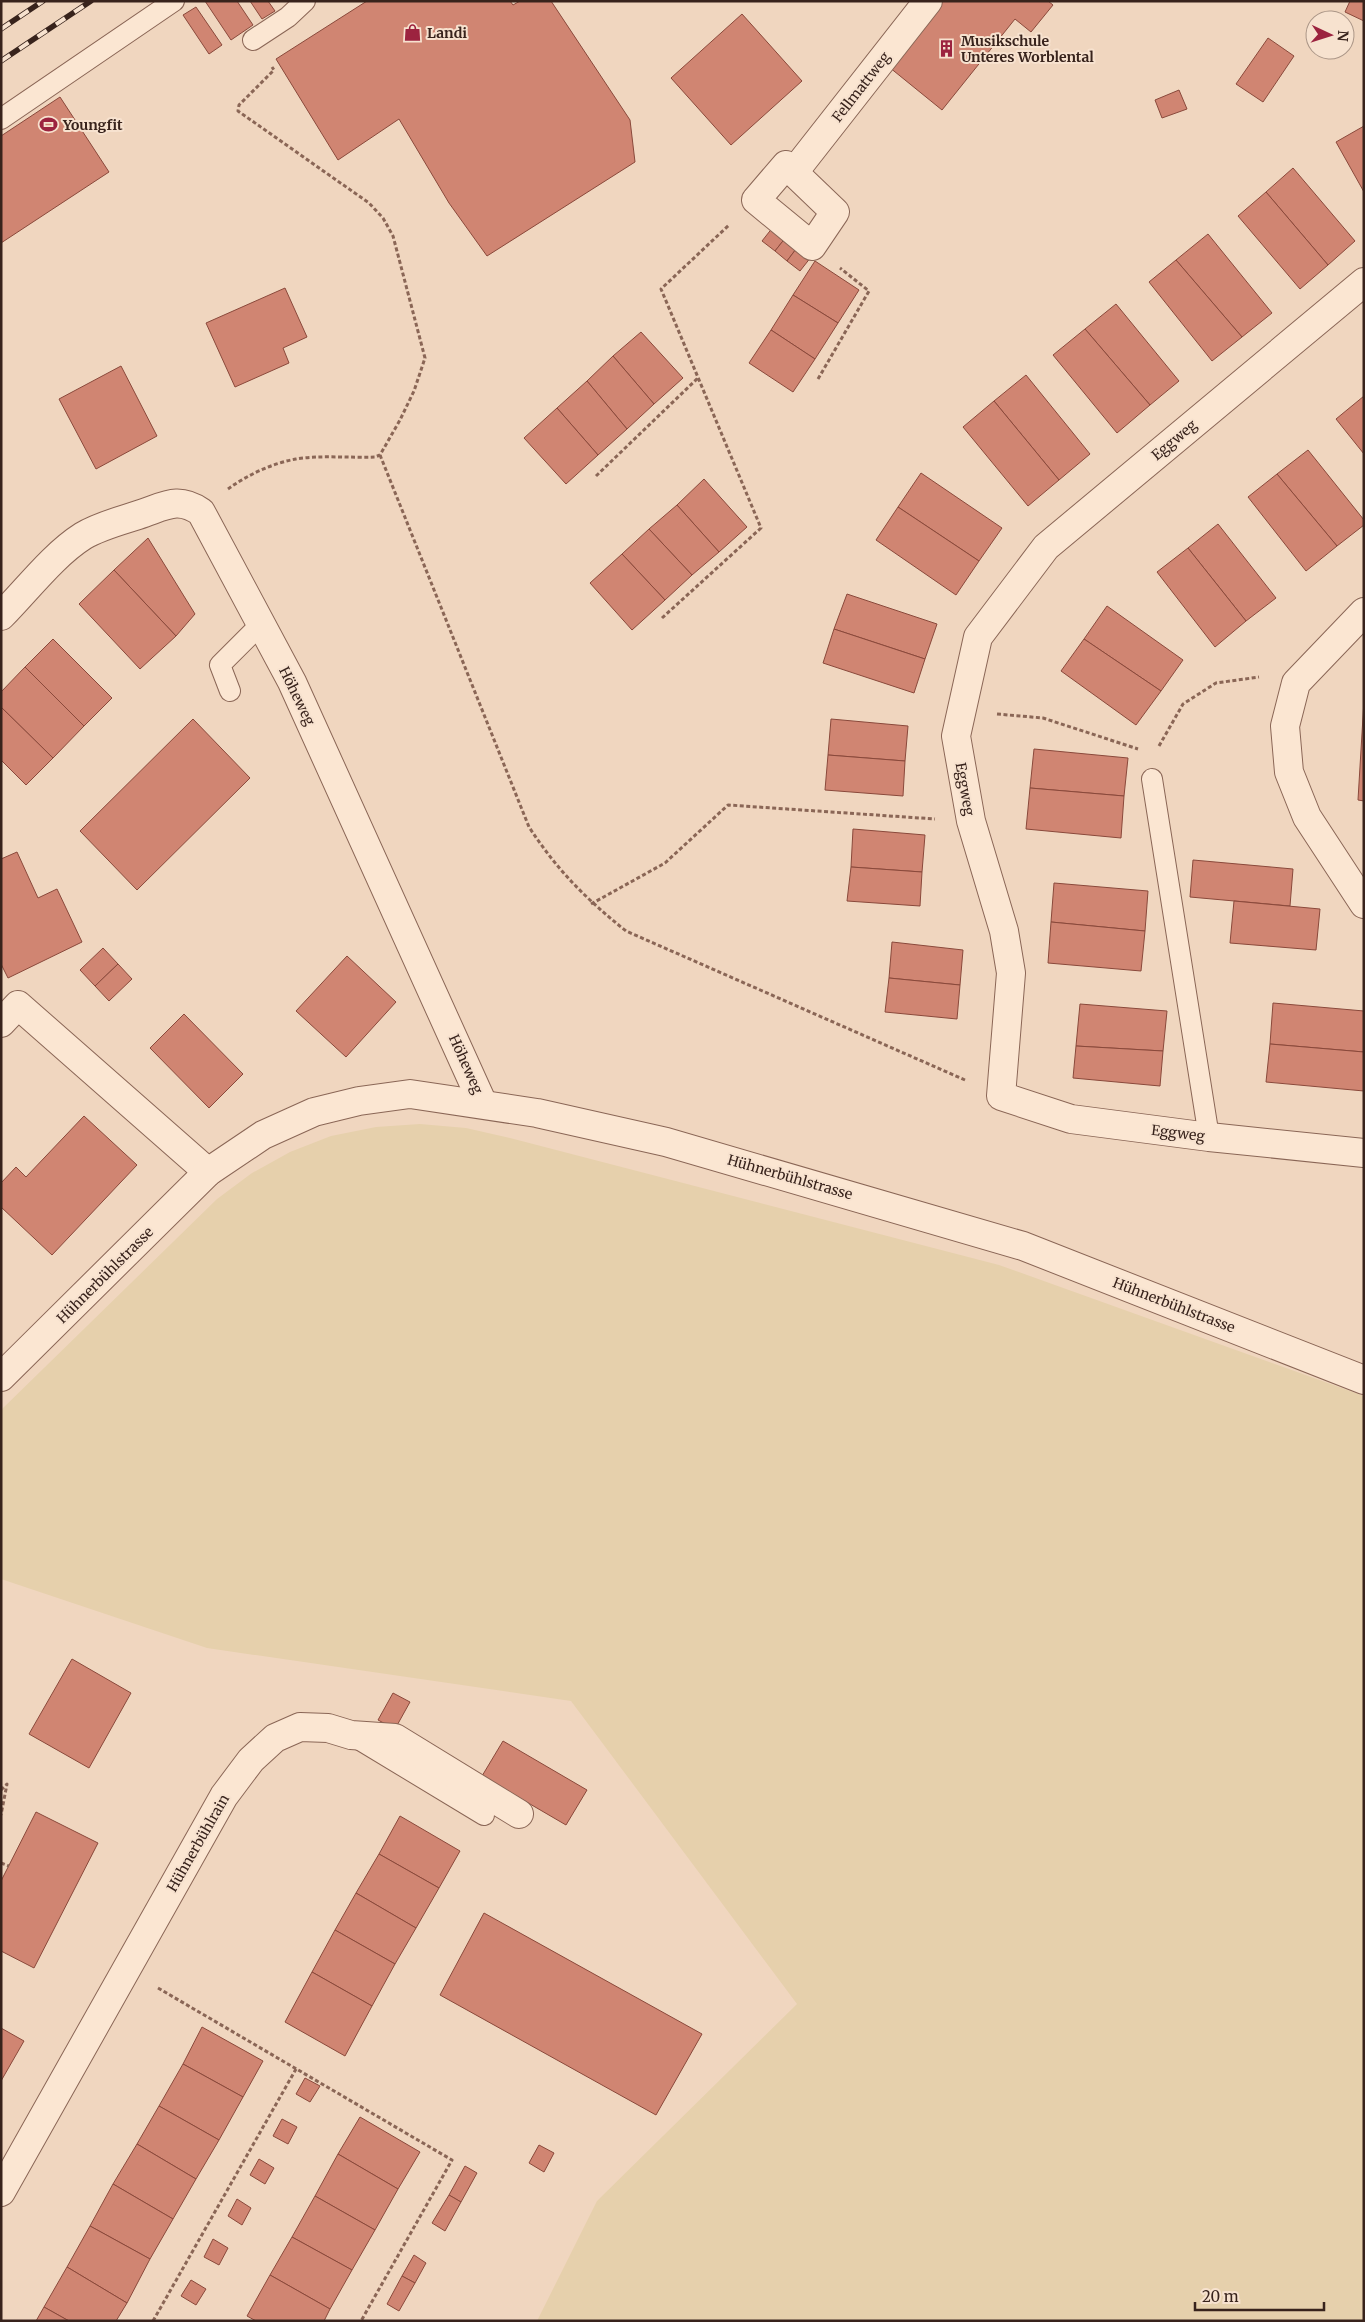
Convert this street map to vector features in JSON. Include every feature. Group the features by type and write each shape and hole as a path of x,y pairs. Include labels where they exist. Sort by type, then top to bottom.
{"street":[{"name":"Fellmattweg","path":"794,172 928,1"},
{"path":"786,165 835,212 812,246 756,200 786,165"},
{"name":"Eggweg","path":"1364,282 1046,547 978,638 956,736 971,821 1004,931 1011,973 1001,1096 1071,1119 1209,1137 1364,1153"},
{"name":"Höheweg","path":"1,616 63,552 83,536 104,526 173,503 191,505 201,512 292,682 484,1104"},
{"path":"1364,612 1296,683 1285,726 1289,772 1307,818 1364,904"},
{"path":"1,1023 18,1004 208,1172"},
{"name":"Hühnerbühlstrasse","path":"1,1377 208,1172 263,1136 314,1112 359,1102 410,1094 484,1104 666,1142 1023,1246 1364,1380"},
{"name":"Hühnerbühlrain","path":"1,2192 224,1796 250,1760 275,1738 300,1727 328,1728 351,1735 395,1738 519,1814"}],"lane":[{"path":"1,119 174,1"},
{"path":"253,40 288,17 305,1"},
{"path":"230,691 220,665 260,624"},
{"path":"1152,779 1209,1137"},
{"path":"351,1735 484,1815"}],"path":[{"path":"227,491 240,480 296,459 375,457 380,455 414,391 424,358 393,236 383,218 369,203 238,111 239,105 274,70"},
{"path":"662,618 761,528 661,289 756,200"},
{"path":"818,380 869,291"},
{"path":"596,476 698,378"},
{"path":"380,455 529,827 548,857 591,904 626,931 1001,1096"},
{"path":"1152,779 1160,742 1183,704 1216,682 1270,676 1296,683"},
{"path":"962,706 1007,716 1043,718 1157,756"},
{"path":"591,904 665,863 728,805 971,821"},
{"path":"1,1790 7,1784 1,1815"},
{"path":"1,1863 9,1866"},
{"path":"195,2008 452,2160 361,2321"},
{"path":"153,2321 296,2069"}],"shaded area":[{"path":"420,1124 466,1128 510,1138 999,1265 1364,1396 1364,2321 537,2321 597,2201 797,2004 571,1701 207,1648 1,1579 1,1410 217,1199 252,1173 290,1152 331,1136 376,1127"}],"building":[{"path":"205,1 237,1 253,25 231,40"},
{"path":"250,1 268,1 275,11 262,19"},
{"path":"367,1 510,1 513,5 520,1 551,1 630,120 635,162 487,256 449,203 399,119 338,160 276,59"},
{"name":"Musikschule Unteres Worblental","path":"941,1 1048,1 1053,5 1031,32 1015,19 942,110 889,67"},
{"path":"1350,1 1364,1 1364,21 1355,17 1355,10 1346,10"},
{"path":"196,7 222,45 209,54 183,15"},
{"path":"742,14 802,81 731,145 671,78"},
{"path":"1268,38 1294,56 1263,102 1236,84"},
{"path":"1179,90 1187,109 1162,118 1155,100"},
{"path":"60,97 109,172 1,243 1,136"},
{"path":"1364,126 1364,192 1336,142"},
{"path":"1293,168 1355,241 1328,265 1266,192"},
{"path":"1266,192 1328,265 1300,289 1238,216"},
{"path":"777,222 790,232 775,251 762,241"},
{"path":"790,232 802,241 787,261 775,251"},
{"path":"1208,234 1272,313 1242,337 1176,260"},
{"path":"802,241 815,252 800,271 787,261"},
{"path":"1176,260 1242,337 1212,361 1149,282"},
{"path":"815,261 859,290 838,323 793,295"},
{"path":"285,288 307,337 283,348 289,363 235,387 206,323"},
{"path":"793,295 838,323 815,359 771,330"},
{"path":"1116,304 1179,381 1150,405 1085,329"},
{"path":"1085,329 1150,405 1117,433 1053,355"},
{"path":"771,330 815,359 793,392 749,363"},
{"path":"641,332 683,378 654,404 613,356"},
{"path":"613,356 654,404 627,429 587,381"},
{"path":"121,366 157,436 96,469 59,399"},
{"path":"1026,375 1090,454 1059,480 994,401"},
{"path":"587,381 627,429 598,455 557,408"},
{"path":"1364,396 1364,454 1336,419"},
{"path":"994,401 1059,480 1028,506 963,427"},
{"path":"557,408 598,455 566,484 524,438"},
{"path":"1308,450 1364,520 1364,525 1337,546 1277,474"},
{"path":"921,473 1002,528 979,561 898,507"},
{"path":"1277,474 1337,546 1306,571 1248,497"},
{"path":"704,479 747,527 719,552 677,505"},
{"path":"677,505 719,552 692,575 649,529"},
{"path":"898,507 979,561 956,595 876,540"},
{"path":"1218,524 1276,598 1246,621 1188,548"},
{"path":"649,529 692,575 665,600 622,554"},
{"path":"148,538 195,614 176,636 114,570"},
{"path":"1188,548 1246,621 1215,647 1157,572"},
{"path":"622,554 665,600 632,630 590,583"},
{"path":"114,570 176,636 140,669 79,604"},
{"path":"847,594 937,624 925,659 834,629"},
{"path":"1107,606 1183,660 1161,691 1084,639"},
{"path":"834,629 925,659 914,693 823,663"},
{"path":"53,639 112,698 84,726 25,667"},
{"path":"1084,639 1161,691 1136,725 1061,671"},
{"path":"25,667 84,726 53,758 1,707 1,692"},
{"path":"1364,700 1364,801 1358,800"},
{"path":"1,707 53,758 26,785 1,760"},
{"path":"193,719 250,778 137,890 80,831"},
{"path":"831,719 908,726 905,761 828,755"},
{"path":"1034,749 1128,758 1124,796 1030,788"},
{"path":"828,755 905,761 903,796 825,790"},
{"path":"1030,788 1124,796 1121,838 1026,829"},
{"path":"853,829 925,835 922,872 851,867"},
{"path":"17,852 38,898 57,889 82,942 8,978 1,964 1,859"},
{"path":"1193,860 1293,869 1290,906 1190,897"},
{"path":"851,867 922,872 920,906 847,901"},
{"path":"1054,883 1148,891 1145,931 1051,922"},
{"path":"1234,901 1320,909 1316,950 1230,943"},
{"path":"1051,922 1145,931 1141,971 1048,963"},
{"path":"892,942 963,950 960,985 889,978"},
{"path":"103,948 118,964 95,986 80,970"},
{"path":"347,956 396,1002 346,1057 296,1011"},
{"path":"118,964 132,979 109,1001 95,986"},
{"path":"889,978 960,985 957,1019 885,1012"},
{"path":"1273,1003 1364,1011 1364,1052 1270,1044"},
{"path":"1080,1004 1167,1011 1163,1051 1076,1046"},
{"path":"184,1014 243,1074 209,1108 150,1048"},
{"path":"1270,1044 1364,1052 1364,1091 1266,1082"},
{"path":"1076,1046 1163,1051 1160,1086 1073,1078"},
{"path":"84,1116 137,1165 52,1255 1,1207 1,1183 16,1167 26,1177"},
{"path":"72,1659 131,1693 89,1768 29,1734"},
{"path":"393,1693 410,1702 395,1729 378,1720"},
{"path":"503,1741 587,1790 566,1825 482,1776"},
{"path":"36,1812 98,1843 34,1968 1,1951 1,1881"},
{"path":"400,1816 460,1851 439,1888 379,1854"},
{"path":"379,1854 439,1888 416,1928 356,1893"},
{"path":"356,1893 416,1928 395,1964 335,1930"},
{"path":"484,1913 702,2034 656,2115 440,1995"},
{"path":"335,1930 395,1964 372,2006 312,1972"},
{"path":"312,1972 372,2006 345,2056 285,2022"},
{"path":"202,2027 263,2061 243,2097 183,2064"},
{"path":"1,2028 24,2041 1,2081"},
{"path":"183,2064 243,2097 219,2140 159,2106"},
{"path":"305,2078 320,2086 310,2102 296,2094"},
{"path":"159,2106 219,2140 196,2179 137,2144"},
{"path":"360,2117 420,2152 398,2189 338,2154"},
{"path":"282,2119 297,2127 288,2144 273,2136"},
{"path":"137,2144 196,2179 173,2219 113,2184"},
{"path":"539,2145 554,2153 544,2172 529,2163"},
{"path":"338,2154 398,2189 375,2230 315,2196"},
{"path":"259,2159 274,2168 265,2184 250,2175"},
{"path":"465,2166 477,2173 461,2202 449,2195"},
{"path":"113,2184 173,2219 150,2259 90,2226"},
{"path":"449,2195 461,2202 445,2231 432,2223"},
{"path":"315,2196 375,2230 352,2270 292,2237"},
{"path":"237,2199 251,2208 242,2225 228,2216"},
{"path":"90,2226 150,2259 127,2303 67,2267"},
{"path":"292,2237 352,2270 330,2309 270,2275"},
{"path":"213,2239 228,2248 219,2265 204,2257"},
{"path":"414,2255 426,2263 415,2283 402,2276"},
{"path":"67,2267 127,2303 116,2321 69,2321 44,2307"},
{"path":"270,2275 330,2309 324,2321 256,2321 247,2316"},
{"path":"402,2276 415,2283 399,2311 387,2304"},
{"path":"191,2280 206,2289 196,2305 181,2296"},
{"path":"44,2307 69,2321 36,2321"}],"railway":[{"path":"1,29 43,1"},
{"path":"1,61 91,1"}],"place":[{"name":"Landi","path":"413,33"},
{"name":"Musikschule Unteres Worblental","path":"947,49"},
{"name":"Youngfit","path":"49,125"}]}
